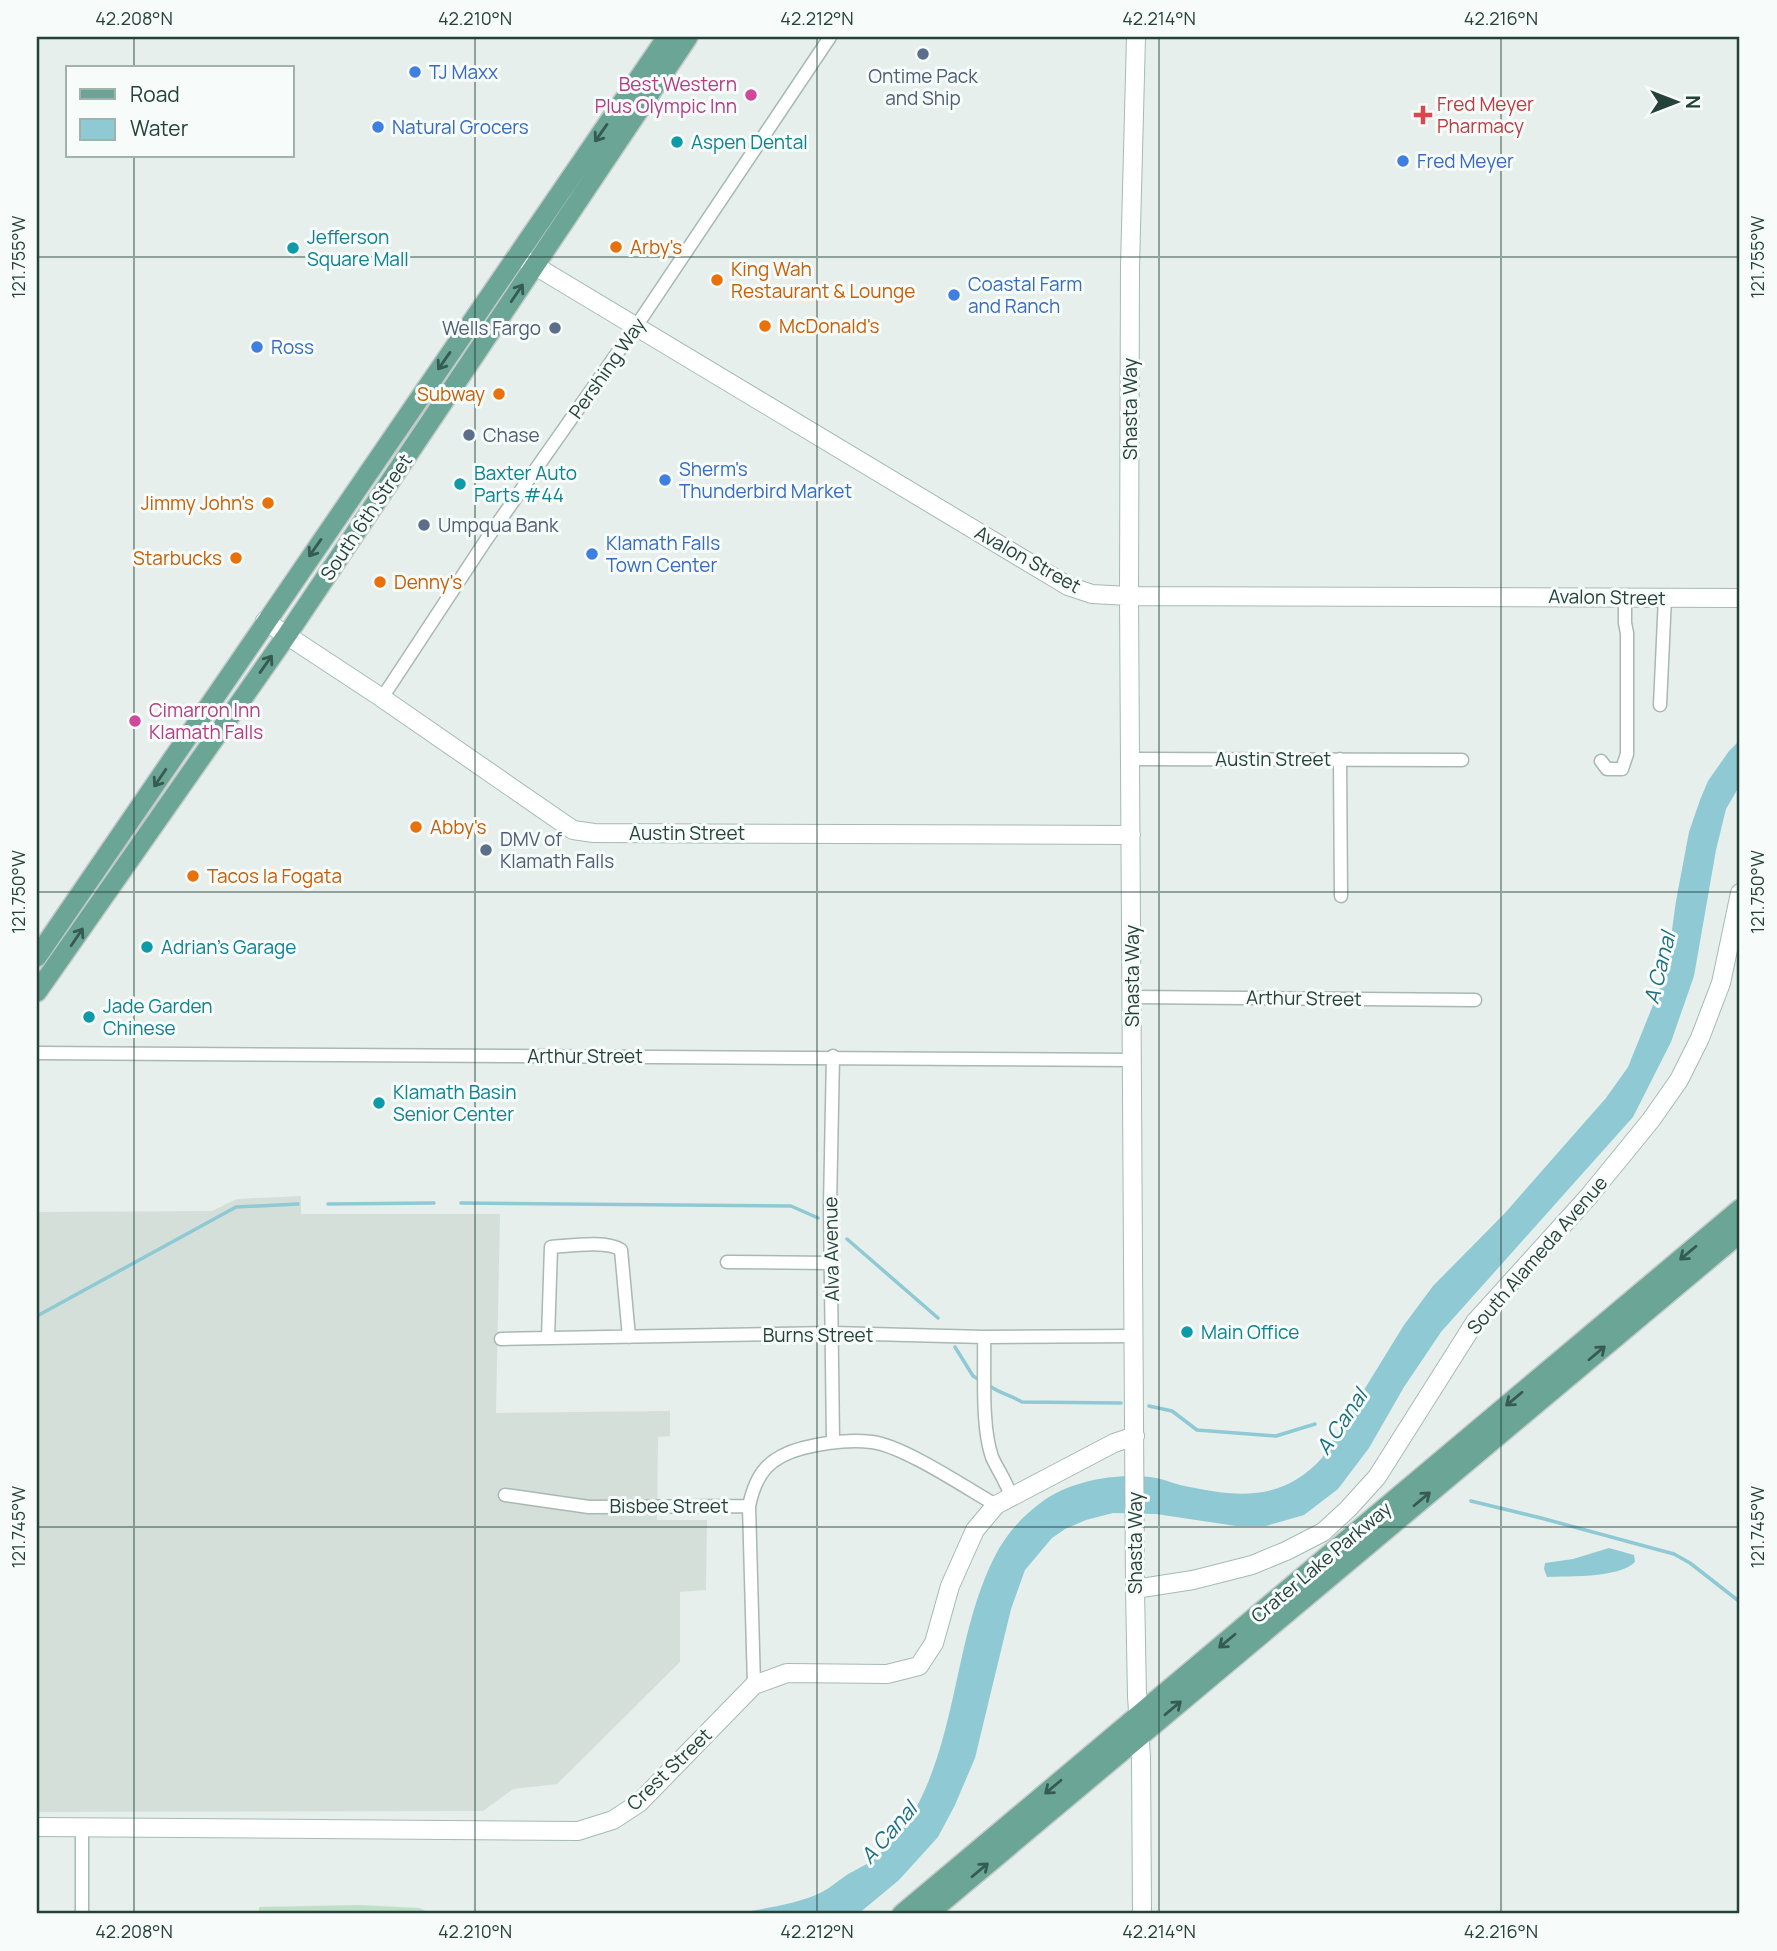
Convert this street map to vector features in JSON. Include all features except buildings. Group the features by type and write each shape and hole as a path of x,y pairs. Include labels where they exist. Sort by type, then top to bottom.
{"main road":[{"path":"653,58 659,37"},
{"name":"South 6th Street","path":"37,957 667,37"},
{"name":"South 6th Street","path":"37,992 287,635 688,37"},
{"name":"Crater Lake Parkway","path":"902,1914 1740,1209"},
{"name":"Crater Lake Parkway","path":"928,1914 1740,1233"}],"street":[{"name":"Pershing Way","path":"382,698 486,540 637,326 830,37"},
{"name":"Shasta Way","path":"1136,37 1130,281 1129,596 1135,1589 1142,1914"},
{"name":"Avalon Street","path":"517,255 1068,586 1092,594 1740,598"},
{"path":"1601,761 1607,769 1622,769 1627,754 1625,597"},
{"path":"1660,705 1665,597"},
{"name":"Austin Street","path":"265,621 573,830 607,833 1131,835"},
{"name":"Austin Street","path":"1131,759 1462,760"},
{"path":"1340,759 1341,896"},
{"name":"South Alameda Avenue","path":"1135,1589 1193,1580 1252,1564 1286,1551 1323,1532 1377,1477 1475,1322 1589,1196 1651,1120 1679,1080 1700,1038 1721,983 1740,893"},
{"name":"Arthur Street","path":"1132,997 1475,1000"},
{"name":"Arthur Street","path":"37,1053 1132,1060"},
{"name":"Alva Avenue","path":"833,1056 833,1441"},
{"path":"548,1338 551,1247 605,1245 621,1250 629,1337"},
{"path":"727,1262 831,1263"},
{"name":"Burns Street","path":"501,1339 832,1333 984,1337 1134,1336"},
{"path":"984,1337 987,1434 993,1458 1007,1484 1004,1501"},
{"name":"Crest Street","path":"37,1827 578,1831 613,1821 639,1803 754,1685 787,1673 887,1674 919,1666 934,1643 950,1586 975,1530 1004,1501 1114,1443 1135,1436"},
{"name":"Bisbee Street","path":"505,1494 589,1507 749,1506 753,1486 763,1468 793,1451 833,1441 875,1442 1004,1501"},
{"path":"749,1506 754,1685"},
{"path":"82,1827 82,1914"}],"shaded area":[{"path":"301,1196 301,1214 500,1214 496,1413 670,1411 670,1436 658,1437 657,1520 707,1520 706,1590 680,1592 680,1662 557,1784 513,1789 483,1811 37,1812 37,1212 212,1211 237,1199"}],"green space":[{"path":"359,1905 419,1908 432,1914 259,1914 259,1907"}],"water":[{"path":"1740,740 1740,785 1726,809 1716,850 1694,976 1671,1042 1633,1117 1441,1332 1404,1387 1369,1448 1338,1489 1304,1515 1266,1526 1236,1526 1156,1514 1113,1513 1086,1520 1052,1538 1025,1570 1011,1609 975,1758 938,1837 899,1880 858,1914 735,1914 791,1903 822,1892 871,1861 897,1837 916,1808 931,1775 977,1600 988,1570 1009,1533 1043,1501 1067,1488 1122,1476 1154,1478 1220,1492 1256,1493 1290,1483 1322,1458 1404,1325 1433,1286 1505,1213 1606,1098 1628,1067 1666,973 1689,832 1708,781"},
{"path":"1609,1548 1634,1555 1635,1562 1606,1574 1547,1577 1545,1563 1573,1559"}],"waterway":[{"path":"328,1204 434,1203"},
{"path":"461,1203 791,1206 818,1218"},
{"path":"37,1316 236,1207 298,1204"},
{"path":"847,1239 938,1318"},
{"path":"955,1347 973,1376 981,1381"},
{"path":"988,1385 1022,1402 1121,1403"},
{"name":"A Canal","path":"1149,1406 1172,1411 1197,1430 1276,1436 1315,1424"},
{"path":"1471,1501 1674,1554 1690,1563 1740,1602"}],"place":[{"name":"Ontime Pack and Ship","path":"923,54"},
{"name":"TJ Maxx","path":"415,72"},
{"name":"Best Western Plus Olympic Inn","path":"751,95"},
{"name":"Fred Meyer Pharmacy","path":"1423,115"},
{"name":"Natural Grocers","path":"378,127"},
{"name":"Aspen Dental","path":"677,142"},
{"name":"Fred Meyer","path":"1403,161"},
{"name":"Arby's","path":"616,247"},
{"name":"Jefferson Square Mall","path":"293,248"},
{"name":"King Wah Restaurant & Lounge","path":"717,280"},
{"name":"Coastal Farm and Ranch","path":"954,295"},
{"name":"McDonald's","path":"765,326"},
{"name":"Wells Fargo","path":"555,328"},
{"name":"Ross","path":"257,347"},
{"name":"Subway","path":"499,394"},
{"name":"Chase","path":"469,435"},
{"name":"Sherm's Thunderbird Market","path":"665,480"},
{"name":"Baxter Auto Parts #44","path":"460,484"},
{"name":"Jimmy John's","path":"268,503"},
{"name":"Umpqua Bank","path":"424,525"},
{"name":"Klamath Falls Town Center","path":"592,554"},
{"name":"Starbucks","path":"236,558"},
{"name":"Denny's","path":"380,582"},
{"name":"Cimarron Inn Klamath Falls","path":"135,721"},
{"name":"Abby's","path":"416,827"},
{"name":"DMV of Klamath Falls","path":"486,850"},
{"name":"Tacos la Fogata","path":"193,876"},
{"name":"Adrian's Garage","path":"147,947"},
{"name":"Jade Garden Chinese","path":"89,1017"},
{"name":"Klamath Basin Senior Center","path":"379,1103"},
{"name":"Main Office","path":"1187,1332"}]}
